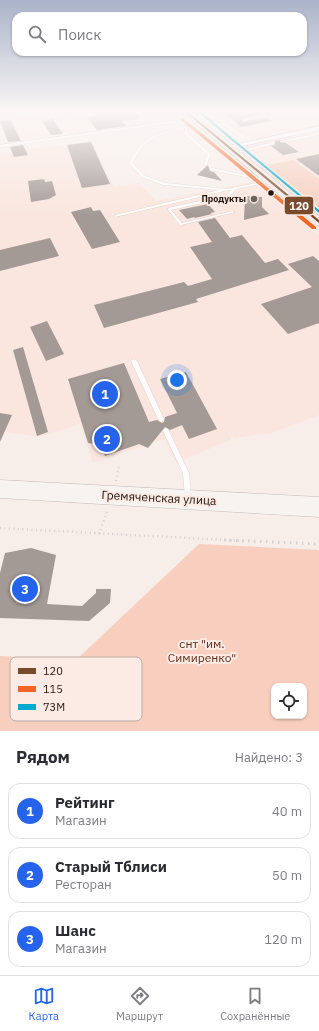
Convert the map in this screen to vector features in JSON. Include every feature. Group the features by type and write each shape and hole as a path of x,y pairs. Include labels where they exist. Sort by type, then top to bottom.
{"main road":[{"path":"228,147 269,175 317,218"},
{"name":"Гремяченская улица","path":"0,489 319,507"}],"street":[{"path":"232,150 243,147"}],"lane":[{"path":"140,147 135,153 131,163 143,176 164,184 227,190"},
{"path":"201,147 209,154 205,164"},
{"path":"232,150 250,150 262,147"},
{"path":"212,169 269,175"},
{"path":"116,216 235,188 269,175"},
{"path":"233,212 181,224 169,209 228,196 235,188"},
{"path":"134,361 161,418"},
{"path":"166,431 186,473 188,499"}],"path":[{"path":"269,175 298,162 299,179"},
{"path":"269,175 293,180 294,178 304,180 304,183"},
{"path":"293,180 292,183 304,185 304,183 319,186"},
{"path":"300,184 300,193"},
{"path":"0,529 319,544"}],"shaded area":[{"path":"45,147 95,147 114,187 139,183 156,201 257,181 319,234 319,415 272,433 234,438 228,431 232,439 176,463 164,439 93,463 80,424 39,437 0,431 0,153"},
{"path":"235,147 319,147 319,214"}],"green space":[{"path":"293,160 319,179 319,212 317,212 260,167"},
{"name":"снт \"им. Симиренко\"","path":"199,544 319,550 319,731 0,731 0,656 19,657 10,657 10,721 142,721 142,657 79,657"}],"building":[{"path":"10,147 24,147 28,155 14,157"},
{"path":"68,147 93,147 110,184 82,188"},
{"path":"272,147 292,147 299,152 283,155"},
{"path":"319,154 319,176 296,159"},
{"path":"208,165 210,171 214,172 222,181 197,175"},
{"path":"44,179 45,182 52,181 56,195 49,199 31,202 28,181"},
{"path":"245,196 262,197 262,207 269,214 244,220"},
{"path":"208,204 215,212 195,218 187,219 179,210"},
{"path":"91,207 93,211 100,210 120,242 92,249 71,212"},
{"path":"215,218 230,238 242,235 265,263 278,259 289,270 196,299 198,302 104,328 94,305 184,282 188,286 212,279 190,247 212,242 198,222"},
{"path":"50,238 59,256 0,271 0,250"},
{"path":"313,256 319,261 319,323 288,334 261,304 312,287 288,264"},
{"path":"47,321 64,354 46,361 30,327"},
{"path":"23,347 48,432 37,436 13,350"},
{"path":"124,363 149,422 157,420 162,423 164,422 165,417 177,413 160,379 186,372 217,429 189,439 182,425 170,430 165,427 148,448 139,444 105,456 102,445 88,443 68,379"},
{"path":"0,413 12,415 0,442"},
{"path":"31,548 56,555 47,604 82,606 96,593 96,589 111,589 110,603 89,621 0,618 0,573 5,553"}],"transit line":[{"name":"115","path":"216,147 314,228"},
{"name":"120","path":"228,147 319,222"},
{"name":"73М","path":"241,147 319,212"}],"place":[{"name":"Продукты","path":"254,199"},
{"name":"Рейтинг","path":"105,394"},
{"name":"Старый Тблиси","path":"107,439"},
{"name":"Шанс","path":"25,589"}]}
